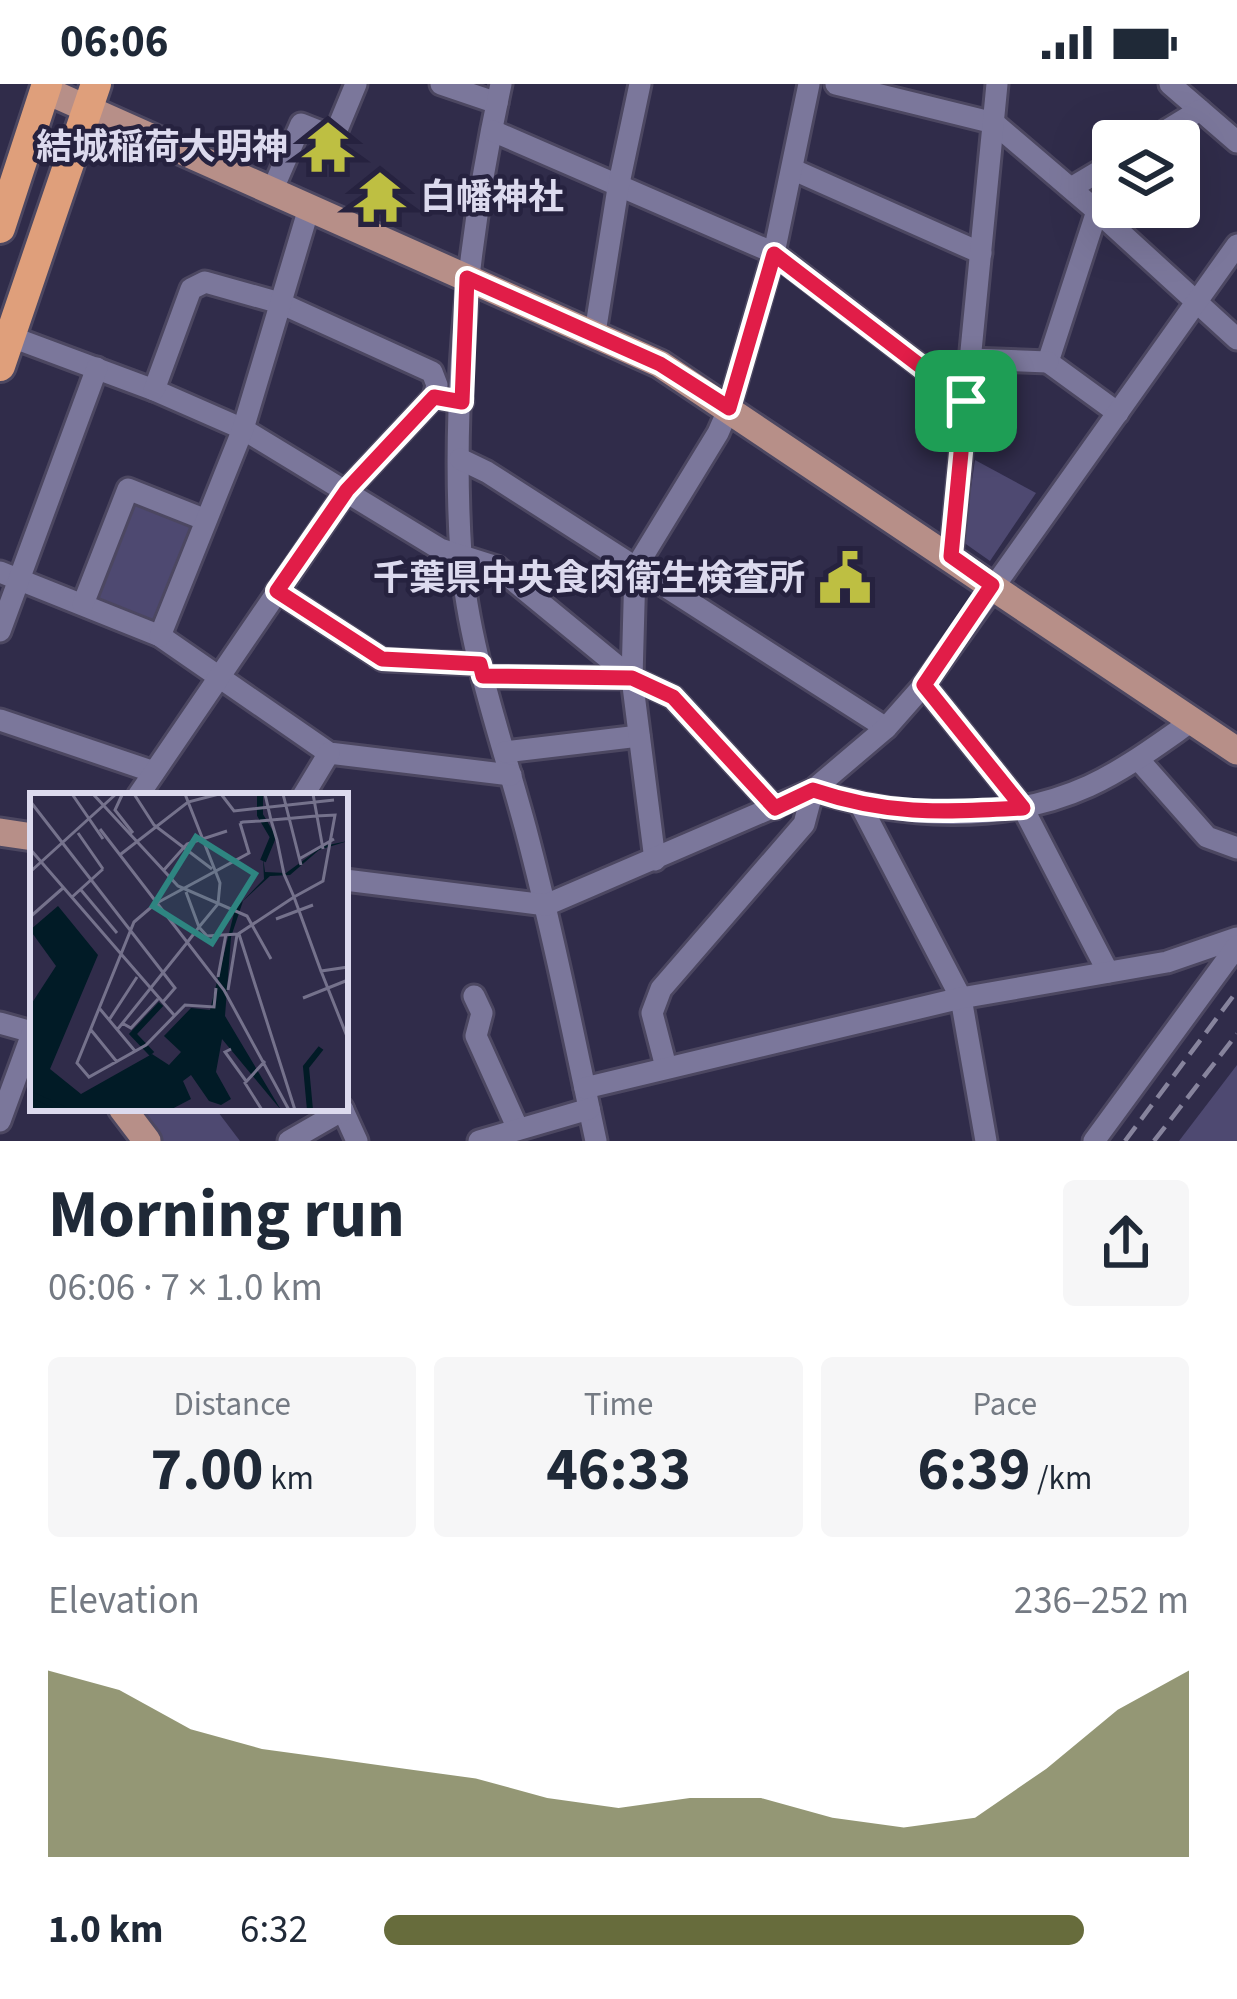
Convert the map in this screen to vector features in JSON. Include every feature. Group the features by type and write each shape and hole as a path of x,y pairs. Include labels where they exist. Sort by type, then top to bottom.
{"highway":[{"path":"0,228 40,86"},
{"path":"4,351 90,97"}],"main road":[{"path":"40,86 90,97 272,191 660,364 1237,751"},
{"path":"0,832 30,837"},
{"path":"124,1111 147,1141"}],"street":[{"path":"272,191 301,124 334,137 356,84"},
{"path":"441,84 499,93 467,278 461,558 481,670 546,905 596,1141"},
{"path":"595,333 640,84"},
{"path":"655,860 632,678 635,569 729,408 774,254 809,84"},
{"path":"836,84 994,123 1092,207"},
{"path":"951,556 998,84"},
{"path":"1170,84 1237,142"},
{"path":"1184,120 1200,110"},
{"path":"493,131 774,254 966,401"},
{"path":"794,170 981,253"},
{"path":"1071,188 1092,176"},
{"path":"160,636 243,429 309,208"},
{"path":"1048,362 1092,226"},
{"path":"1115,228 1237,339"},
{"path":"348,880 546,905 813,790 886,728 924,685 1237,245"},
{"path":"140,793 347,490 434,397 437,385 432,372 280,302 205,282 191,289 154,390"},
{"path":"4,351 98,368 154,390 243,429 440,549 496,566 632,678 673,697 775,808"},
{"path":"970,359 1048,362 1118,413"},
{"path":"0,631 10,575 98,368"},
{"path":"434,397 462,402"},
{"path":"460,460 487,472 886,728"},
{"path":"82,604 128,489 206,520"},
{"path":"10,575 160,636 328,753 511,775"},
{"path":"277,591 382,659 632,678"},
{"path":"924,685 1023,808 1108,972"},
{"path":"0,720 154,772"},
{"path":"813,790 861,806 919,813 1023,808 1087,787 1192,721"},
{"path":"505,752 640,736"},
{"path":"305,793 328,753"},
{"path":"1138,759 1207,837 1237,848"},
{"path":"666,1067 652,1013 661,989 804,824 813,790"},
{"path":"861,806 961,998 986,1141"},
{"path":"479,1141 666,1067 961,998 1167,962 1237,942"},
{"path":"1094,1141 1237,942"},
{"path":"473,996 482,1013 476,1036 518,1129"},
{"path":"0,1023 30,1031"},
{"path":"1,1116 30,1037"},
{"path":"290,1141 339,1111"},
{"path":"343,1111 357,1141"}],"shaded area":[{"path":"975,460 1036,493 990,561 963,542"},
{"path":"129,500 196,527 159,617 149,624 90,596"},
{"path":"1237,1065 1237,1141 1179,1141"},
{"path":"139,1111 217,1111 240,1141 162,1141"}],"railway":[{"path":"1125,1141 1237,991"},
{"path":"1154,1141 1237,1034"}],"place":[{"name":"結城稲荷大明神","path":"328,147"},
{"name":"白幡神社","path":"380,197"},
{"name":"千葉県中央食肉衛生検査所","path":"845,578"}],"route":[{"path":"774,254 966,401 951,556 992,585 924,685 1023,808 919,813 861,806 813,790 775,808 673,697 632,678 483,676 480,664 382,659 277,591 347,490 434,397 462,402 467,278 660,364 729,408 774,254"}]}
